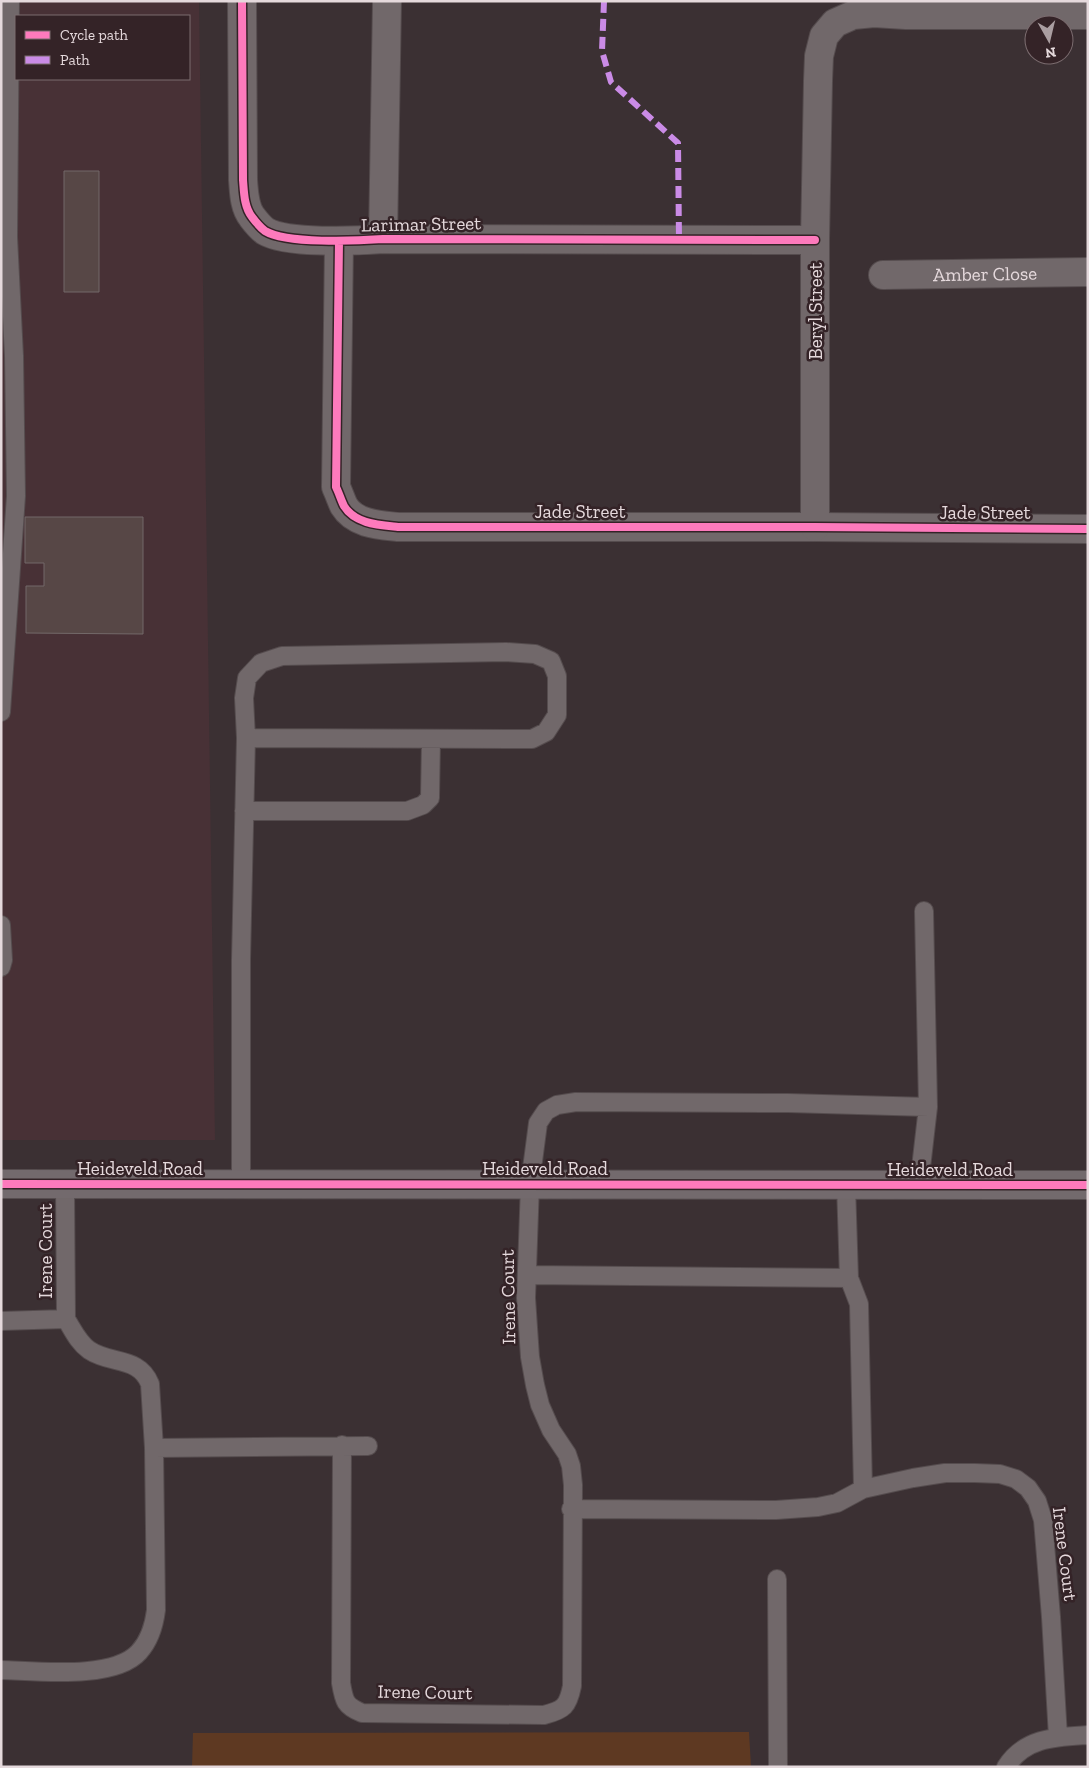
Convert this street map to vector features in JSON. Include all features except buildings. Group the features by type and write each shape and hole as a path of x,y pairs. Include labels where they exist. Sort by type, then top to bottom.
{"street":[{"name":"Larimar Street","path":"242,1 243,180 250,216 265,231 283,237 339,241 382,239 815,240"},
{"path":"382,239 387,1"},
{"name":"Beryl Street","path":"815,527 815,240 819,56 824,36 835,23 852,15 874,13 906,15 1088,15"},
{"name":"Jade Street","path":"339,241 336,487 344,507 357,519 374,524 398,527 1088,529"},
{"name":"Amber Close","path":"884,276 1088,272"},
{"name":"Heideveld Road","path":"1,1184 1088,1185"}],"lane":[{"path":"1,712 16,496 14,356 8,237 10,1"},
{"path":"241,1184 242,960 246,738 244,698 247,678 261,663 282,656 506,652 535,654 551,661 557,676 557,715 546,732 532,739 246,738"},
{"path":"244,811 407,812 423,805 430,798 432,786 431,739"},
{"path":"919,1185 928,1107 924,911"},
{"path":"1,925 3,960 1,967"},
{"name":"Irene Court","path":"342,1445 342,1684 344,1698 350,1708 362,1713 544,1715 557,1712 565,1707 570,1699 572,1686 571,1509 573,1485 571,1466 567,1454 551,1430 540,1406 534,1385 529,1337 526,1298 530,1184 538,1123 546,1111 557,1104 576,1102 788,1103 928,1107"},
{"name":"Irene Court","path":"1,1670 102,1670 124,1663 138,1653 149,1638 154,1626 156,1610 154,1448 150,1384 146,1375 140,1369 130,1364 100,1356 90,1350 78,1338 66,1319 66,1184"},
{"path":"846,1185 849,1278 859,1304 863,1489"},
{"path":"527,1275 849,1278"},
{"name":"Irene Court","path":"1,1321 66,1319"},
{"path":"154,1448 368,1446"},
{"name":"Irene Court","path":"571,1509 776,1510 818,1508 837,1503 863,1489 945,1473 975,1472 1000,1474 1016,1479 1028,1488 1037,1502 1043,1520 1058,1737"},
{"path":"777,1579 778,1767"},
{"path":"1006,1767 1015,1755 1033,1743 1058,1737 1088,1734"}],"shaded area":[{"path":"1,1 199,1 215,1140 1,1140"},
{"path":"749,1732 751,1767 192,1767 193,1733"}],"marked path":[{"path":"604,1 602,51 611,82 678,143 679,240"}],"cycle path":[{"path":"242,1 244,194 249,213 265,231 288,238 322,241 383,239 815,240"},
{"path":"339,241 336,487 344,506 354,517 361,520 398,527 1088,529"},
{"path":"1,1184 1088,1185"}]}
